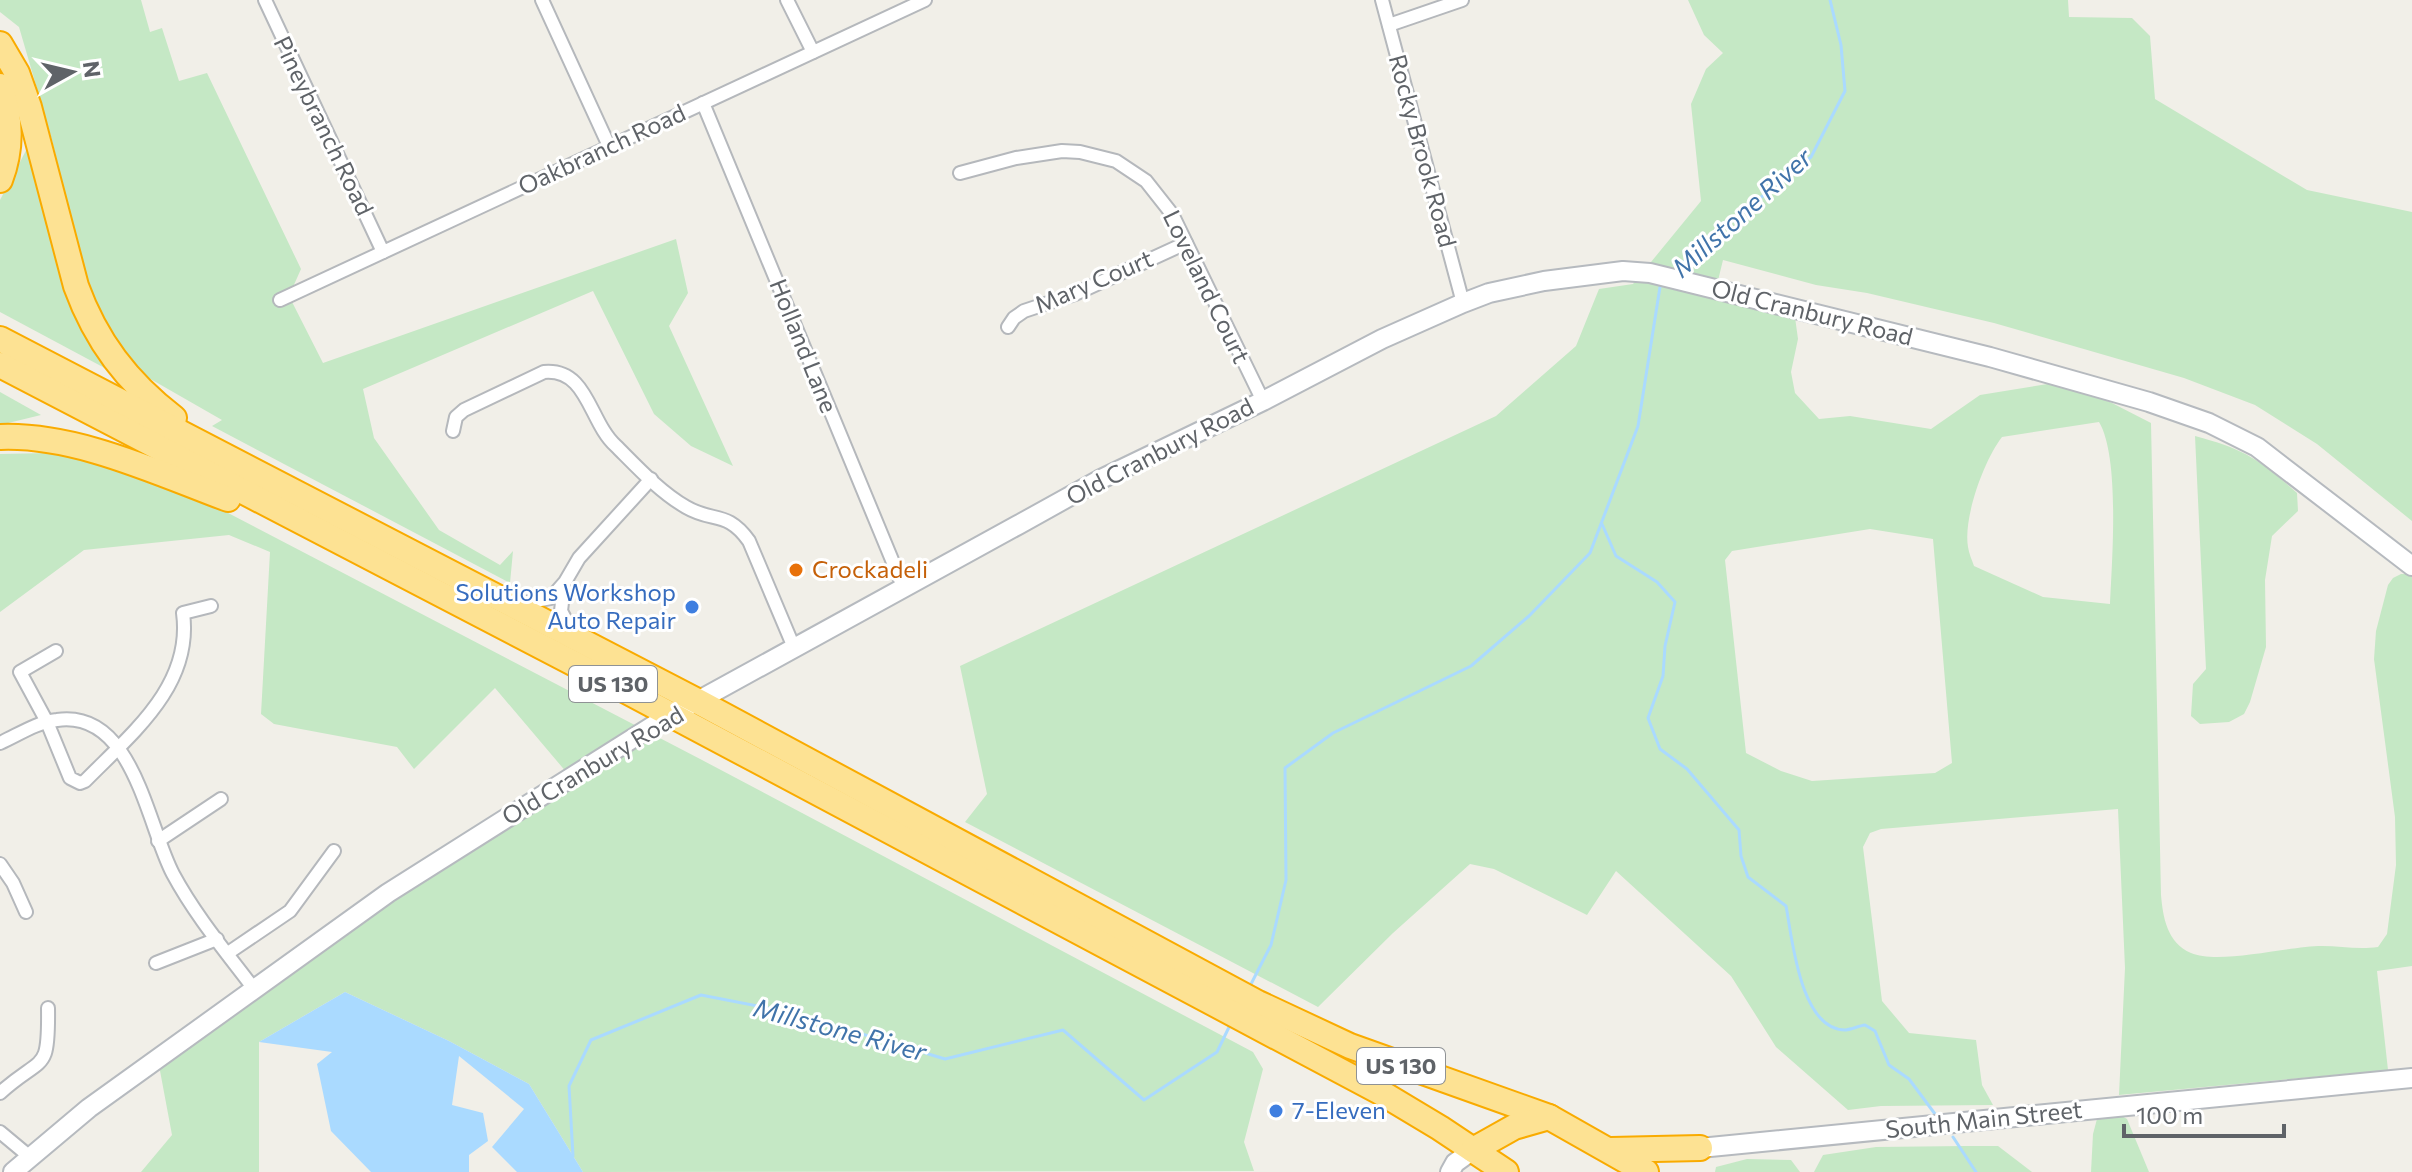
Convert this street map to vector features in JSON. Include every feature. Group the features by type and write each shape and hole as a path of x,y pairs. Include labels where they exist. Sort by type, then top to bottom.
{"highway":[{"path":"0,44 25,94 76,286 96,333 137,388 225,455"},
{"path":"0,86 9,134 0,180"},
{"name":"US 130","path":"0,339 699,702 1228,999"},
{"name":"US 130","path":"0,365 1253,1012 1403,1105 1501,1171"},
{"path":"0,437 30,438 78,447 321,533"},
{"name":"US 130","path":"1253,1012 1549,1117 1618,1160 1646,1172"},
{"path":"1473,1150 1526,1123 1549,1117"},
{"path":"1499,1135 1495,1155 1501,1171"},
{"path":"1618,1160 1687,1159"},
{"path":"1658,1172 1687,1159"}],"street":[{"name":"Pineybranch Road","path":"265,0 383,252"},
{"path":"542,0 609,146"},
{"path":"787,0 813,52"},
{"name":"Oakbranch Road","path":"280,300 925,0"},
{"name":"Rocky Brook Road","path":"1382,0 1463,303"},
{"path":"1389,25 1462,0"},
{"name":"Holland Lane","path":"703,103 904,589"},
{"name":"Loveland Court","path":"960,173 1016,158 1062,151 1116,161 1146,181 1161,198 1186,243 1263,401"},
{"name":"Mary Court","path":"1008,327 1024,311 1075,294 1186,243"},
{"name":"Old Cranbury Road","path":"13,1172 89,1108 388,893 673,715 1099,480 1263,401 1382,339 1489,293 1606,272 1650,273 1990,357 2149,402 2209,423 2257,447 2412,566"},
{"path":"453,431 456,417 464,410 544,372 563,373 578,383 606,436 651,479 688,508 722,518 742,531 795,650"},
{"path":"513,605 551,598 579,558 651,479"},
{"path":"565,582 561,611 578,639"},
{"path":"56,651 20,672 47,722 70,778 74,782 85,781 161,700 172,684 183,652 183,613 211,606"},
{"path":"0,743 47,722 69,719 82,721 105,734 117,748 142,792 158,841 186,897 254,989"},
{"path":"158,841 221,799"},
{"path":"228,953 290,911 334,851"},
{"path":"0,864 26,912"},
{"path":"156,963 217,939"},
{"path":"0,1093 36,1068 46,1054 49,1045 48,1008"},
{"name":"South Main Street","path":"1687,1159 2412,1078"},
{"path":"0,1132 30,1157"},
{"path":"1450,1172 1455,1163 1473,1150"}],"green space":[{"path":"0,0 141,0 150,32 162,28 179,81 207,73 301,269 289,296 323,363 676,239 688,293 669,326 733,466 691,446 654,414 593,291 363,389 374,438 439,530 500,565 513,551 510,583 212,426 222,420 133,369 90,296 52,140 19,27 0,12"},
{"path":"1688,0 2068,0 2069,17 2132,18 2150,36 2155,99 2307,190 2412,212 2412,521 2317,444 2255,405 2184,378 1994,323 1867,293 1816,285 1723,260 1714,297 1794,310 1798,339 1791,372 1795,393 1819,419 1850,416 1931,429 1980,395 2060,382 2151,423 2161,895 2171,936 2191,953 2218,957 2322,946 2371,948 2378,947 2387,934 2396,865 2395,817 2374,659 2376,631 2388,585 2401,574 2412,574 2412,966 2377,971 2388,1070 2119,1095 2125,968 2118,809 1881,829 1870,833 1863,847 1882,1001 1909,1033 1976,1040 1982,1085 1993,1105 1881,1106 1848,1110 1776,1047 1731,976 1616,871 1587,915 1494,869 1470,864 1393,933 1318,1007 965,822 987,794 960,666 1496,416 1576,346 1599,289 1633,284 1701,201 1691,104 1706,69 1723,53 1704,35","holes":["2099,422 2106,438 2112,483 2110,604 2043,597 1974,566 1967,535 1972,506 1982,474 2002,437","1870,529 1933,539 1952,763 1935,773 1812,781 1781,771 1746,753 1725,560 1732,551"]},
{"path":"31,141 114,373 0,312 0,200"},
{"path":"0,392 41,415 0,425"},
{"path":"2195,436 2239,451 2261,463 2297,493 2298,511 2272,536 2265,580 2266,647 2250,702 2244,714 2229,722 2200,724 2191,716 2193,684 2206,669"},
{"path":"49,453 136,465 1253,1052 1263,1069 1244,1142 1254,1171 583,1172 529,1084 449,1041 345,992 259,1042 259,1172 141,1172 172,1135 158,1060 573,780 495,688 414,769 397,747 274,724 261,714 270,552 229,535 84,550 0,612 0,454"},
{"path":"2108,1114 2127,1119 2149,1172 2091,1172 2097,1119"},
{"path":"1998,1146 2032,1172 1814,1172 1823,1155 1876,1147"},
{"path":"1747,1159 1791,1160 1800,1172 1715,1172 1716,1167"}],"water":[{"path":"345,992 449,1041 529,1084 583,1172 517,1172 492,1147 524,1109 459,1056 452,1105 483,1113 488,1141 469,1155 469,1172 371,1172 331,1131 317,1064 332,1052 259,1042"}],"waterway":[{"name":"Millstone River","path":"1673,273 1697,249 1811,157 1845,91 1841,45 1830,0"},
{"name":"Millstone River","path":"1249,988 1271,945 1286,880 1285,768 1333,733 1471,666 1529,616 1590,553 1638,426 1662,284"},
{"path":"1602,524 1616,556 1657,582 1675,602 1665,646 1663,676 1648,718 1660,749 1687,769 1739,830 1741,856 1748,877 1786,906 1801,980 1818,1015 1830,1026 1846,1030 1865,1025 1875,1031 1889,1065 1909,1079 1935,1114"},
{"name":"Millstone River","path":"573,1156 569,1086 591,1040 701,995 789,1012 945,1059 1063,1030 1144,1100 1217,1052 1231,1023"},
{"path":"1953,1137 1976,1172"}],"place":[{"name":"Crockadeli","path":"796,570"},
{"name":"Solutions Workshop Auto Repair","path":"692,607"},
{"name":"7-Eleven","path":"1276,1111"}]}
